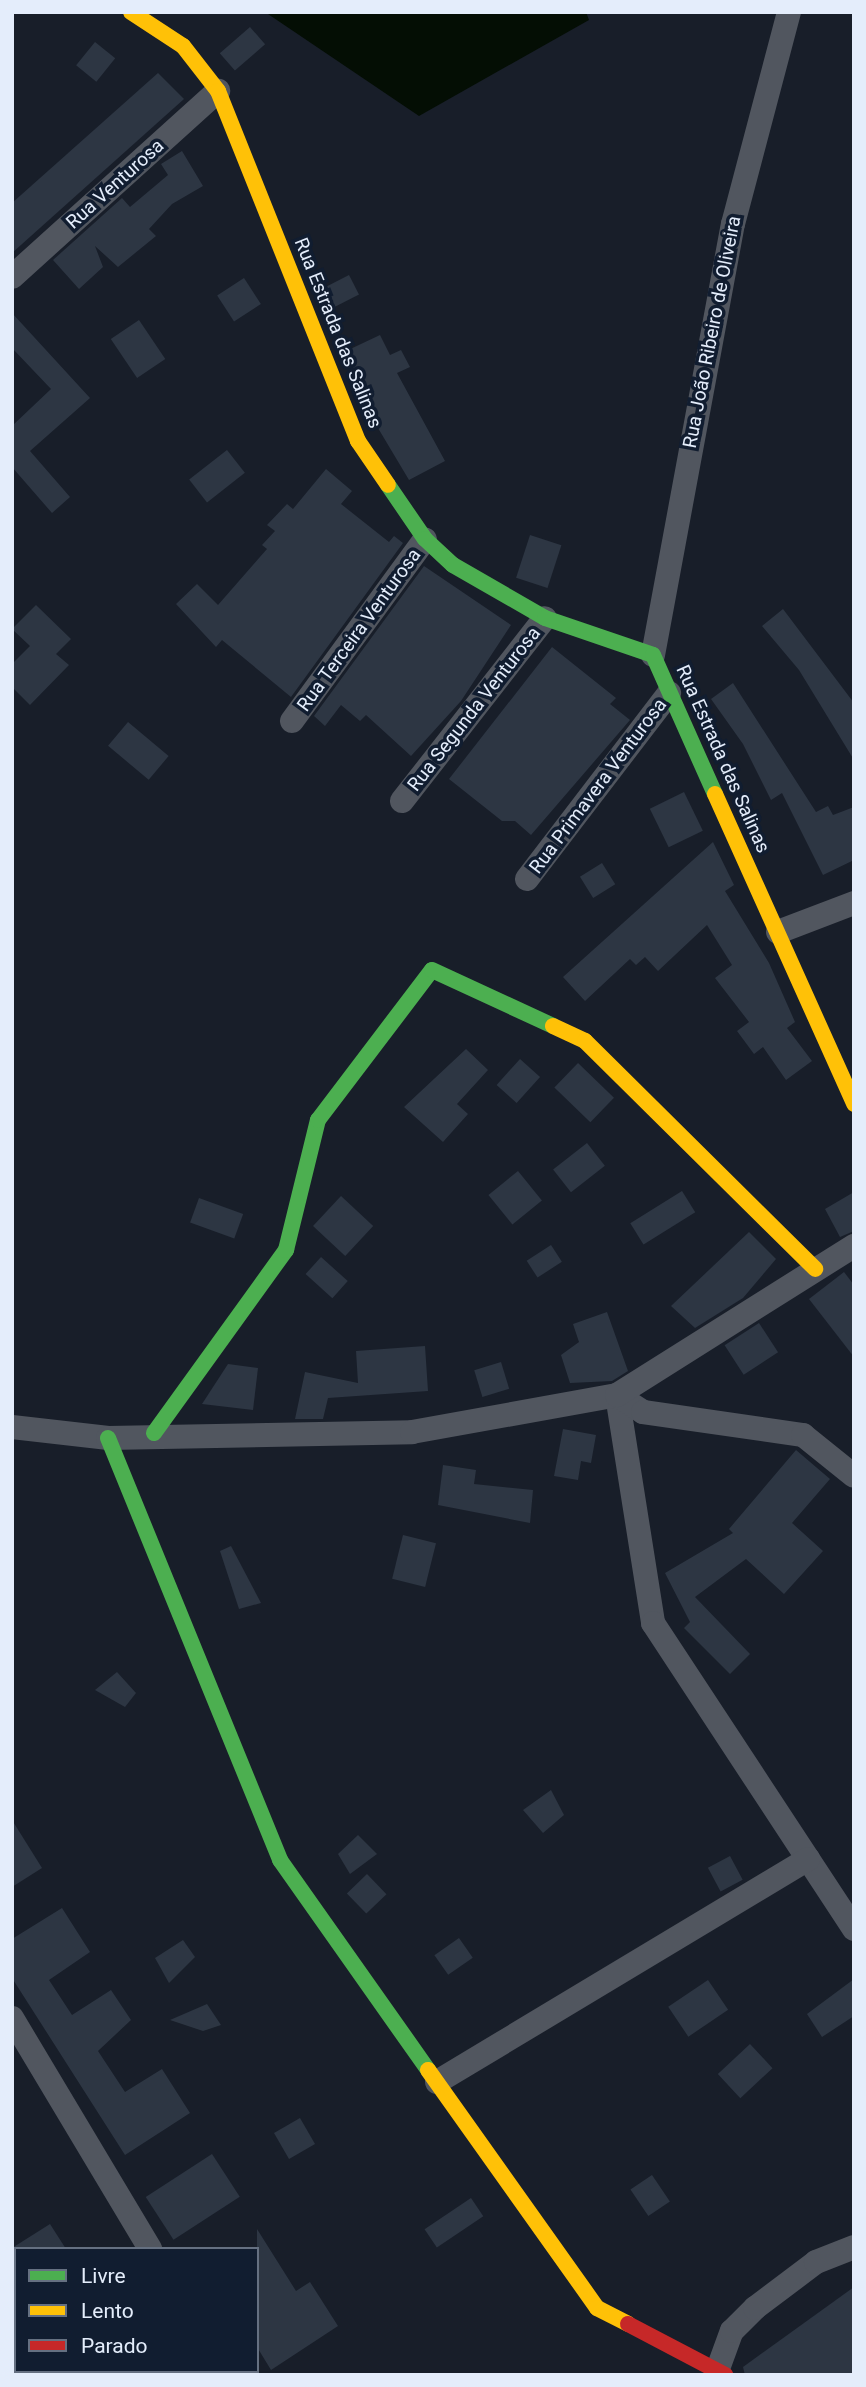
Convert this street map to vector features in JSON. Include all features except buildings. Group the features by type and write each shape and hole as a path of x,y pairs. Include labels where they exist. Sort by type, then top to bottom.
{"street":[{"name":"Rua Estrada das Salinas","path":"131,12 183,46 218,91 358,441 425,540 453,565 545,618 653,655 854,1104"},
{"name":"Rua João Ribeiro de Oliveira","path":"653,655 733,224 789,12"},
{"name":"Rua Venturosa","path":"12,277 218,91"},
{"name":"Rua Terceira Venturosa","path":"292,721 425,540"},
{"name":"Rua Segunda Venturosa","path":"402,801 545,618"},
{"name":"Rua Primavera Venturosa","path":"527,879 669,694"},
{"path":"778,932 854,903"},
{"path":"154,1433 286,1250 317,1120 432,970 584,1041 815,1269"},
{"path":"12,1427 108,1438 154,1433 412,1432 617,1395 854,1246"},
{"path":"617,1395 643,1412 803,1435 854,1476"},
{"path":"617,1395 653,1623 854,1929"},
{"path":"108,1438 280,1860 597,2308 722,2371 732,2331 755,2308 816,2262 854,2248"},
{"path":"437,2082 808,1859"},
{"path":"12,2018 149,2247"}],"shaded area":[{"path":"265,12 586,12 589,20 419,116"}],"traffic: fast":[{"path":"388,485 425,539 453,565 545,618 653,655 715,794"},
{"path":"154,1433 286,1250 318,1120 432,970 553,1026"},
{"path":"108,1438 280,1860 428,2070"}],"traffic: slow":[{"path":"131,12 183,46 218,91 358,441 388,485"},
{"path":"715,794 854,1104"},
{"path":"553,1026 585,1041 815,1269"},
{"path":"428,2070 597,2308 628,2324"}],"traffic: jam":[{"path":"628,2324 725,2375"}]}
